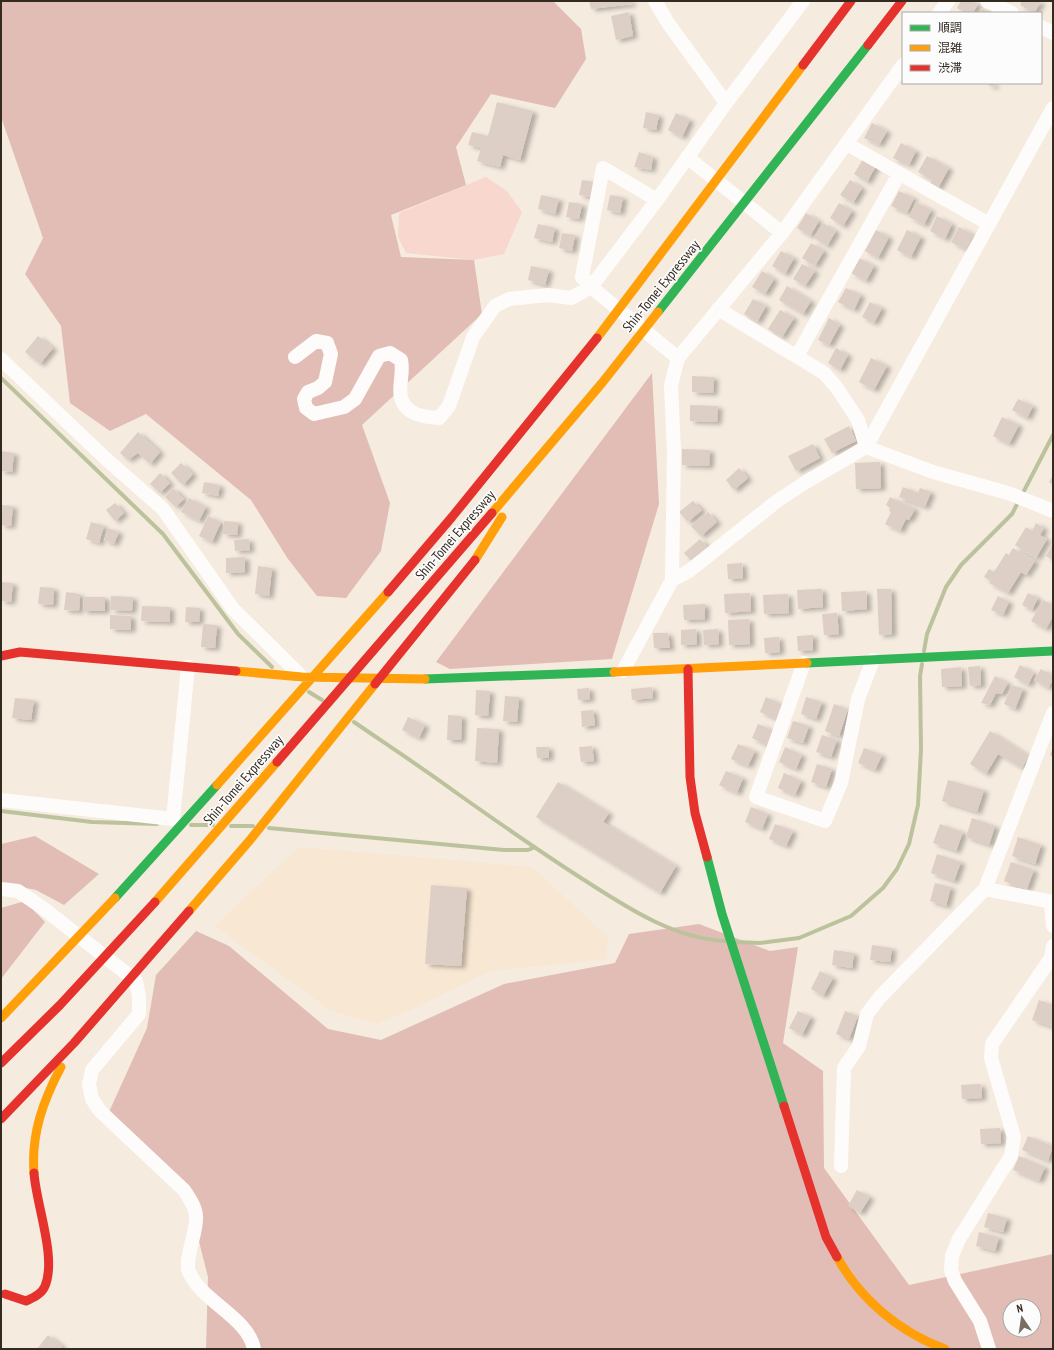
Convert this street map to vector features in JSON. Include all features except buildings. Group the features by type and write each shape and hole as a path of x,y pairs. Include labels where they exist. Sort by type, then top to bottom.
{"main road":[{"path":"802,67 842,1"},
{"name":"Shin-Tomei Expressway","path":"1,1018 122,891 234,767 452,517 580,361 851,1"},
{"name":"Shin-Tomei Expressway","path":"1,1063 60,1005 133,926 534,464 602,383 902,1"},
{"path":"1,1119 74,1043 250,840 480,553 534,464"},
{"path":"1,656 20,652 302,677 414,679 688,669 1053,651"},
{"path":"688,669 690,777 695,813 736,954 826,1237 855,1285 878,1307 906,1331 945,1349"},
{"path":"5,1294 26,1301 31,1299 45,1287 50,1271 33,1177 33,1150 37,1125 48,1091 74,1043"}],"street":[{"path":"655,1 668,23 726,103"},
{"path":"295,357 316,341 326,343 331,354 325,382 318,388 308,392 304,399 306,408 314,414 344,407 355,399 379,356 390,353 401,360 403,368 401,397 407,408 419,416 439,418 449,406 473,337 495,306 509,299 540,296 571,298 591,287 657,200 726,103 803,1"},
{"path":"940,12 948,1"},
{"path":"987,1 1010,12"},
{"path":"1042,28 1053,33"},
{"path":"623,671 672,580 674,451 671,385 678,358 782,233 902,66"},
{"path":"672,580 690,571 777,501 806,482 866,447 1053,108"},
{"path":"847,144 989,224"},
{"path":"687,157 782,233"},
{"path":"657,200 603,168 582,277 591,287 678,358"},
{"path":"797,356 899,174"},
{"path":"718,309 824,373 837,388 858,420 866,447"},
{"path":"1,359 106,459 162,509 233,609 302,677"},
{"path":"866,447 933,472 1008,493 1053,511"},
{"path":"804,663 756,797 825,821 841,783 858,699 873,660"},
{"path":"1,800 173,818 188,667"},
{"path":"841,1166 844,1068 858,1046 867,1014 880,997 985,889 1053,713"},
{"path":"1,889 18,891 30,899 136,981 140,996 139,1014 92,1070 89,1085 92,1099 100,1111 184,1190 193,1205 196,1217 188,1271 196,1284 242,1327 251,1339 254,1349"},
{"path":"985,889 1052,903 1053,926"},
{"path":"989,1349 980,1321 955,1281 951,1270 952,1256 959,1239 1011,1156 1014,1137 991,1058 992,1044 1051,958 1053,946"}],"shaded area":[{"path":"1,1 553,1 581,29 586,59 555,108 491,94 456,147 466,185 391,215 401,257 474,260 482,314 362,425 390,503 381,551 346,598 317,596 288,559 251,500 146,414 110,431 70,403 61,326 25,274 43,238 1,117"},
{"path":"486,177 507,191 522,212 504,254 474,260 406,253 398,237 399,213"},
{"path":"652,373 659,504 612,659 450,669 436,662"},
{"path":"35,836 99,874 64,905 36,890 1,883 1,844"},
{"path":"299,847 532,867 608,937 606,959 490,971 408,1011 376,1024 330,1010 215,926"},
{"path":"25,901 45,922 1,979 1,908"},
{"path":"699,924 770,951 798,947 783,1043 823,1071 824,1168 909,1285 1053,1254 1053,1349 206,1349 208,1277 184,1182 109,1112 147,1028 156,975 196,931 229,946 328,1029 381,1040 504,984 615,963 629,934"}],"waterway":[{"path":"1,378 163,534 238,634 272,667"},
{"path":"924,651 927,634 946,587 961,565 1012,514 1053,435"},
{"path":"736,942 760,943 799,938 851,916 883,888 897,869 909,844 918,805 921,749 920,676 922,664"},
{"path":"309,692 322,700"},
{"path":"354,722 534,847 614,899 649,919 667,927 705,939 725,941"},
{"path":"1,811 92,822 157,824"},
{"path":"191,825 213,825"},
{"path":"231,826 253,826"},
{"path":"269,828 504,850 528,850 533,848"}],"traffic: fast":[{"path":"658,312 868,45"},
{"path":"807,663 1053,651"},
{"path":"425,679 614,672"},
{"path":"115,898 217,785"},
{"path":"707,857 722,914 784,1106"}],"traffic: slow":[{"path":"597,338 803,65"},
{"path":"492,513 602,383 658,312"},
{"path":"475,560 502,517"},
{"path":"217,785 388,592"},
{"path":"614,672 807,663"},
{"path":"236,671 302,677 425,679"},
{"path":"189,911 250,840 375,684"},
{"path":"155,902 277,762"},
{"path":"1,1018 115,898"},
{"path":"34,1173 34,1145 36,1131 49,1092 61,1067"},
{"path":"837,1257 857,1287 882,1312 912,1333 945,1349"}],"traffic: jam":[{"path":"803,65 851,1"},
{"path":"868,45 902,1"},
{"path":"388,592 452,517 597,338"},
{"path":"277,762 492,513"},
{"path":"375,684 475,560"},
{"path":"1,656 20,652 236,671"},
{"path":"688,669 690,777 695,813 707,857"},
{"path":"1,1063 60,1005 155,902"},
{"path":"1,1119 74,1043 189,911"},
{"path":"784,1106 826,1237 837,1257"},
{"path":"5,1294 26,1301 29,1300 42,1291 48,1274 49,1261 45,1231 34,1173"}]}
